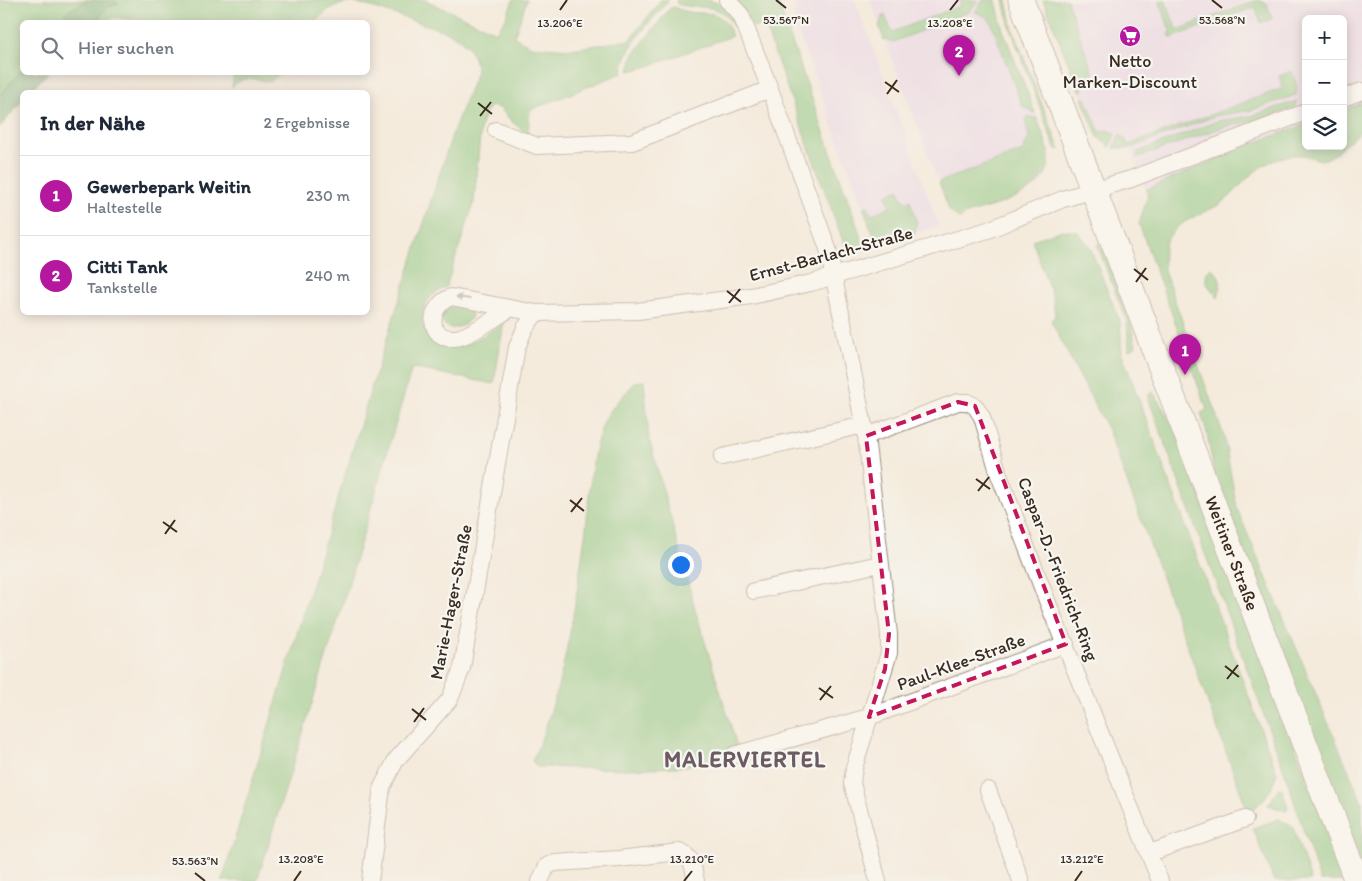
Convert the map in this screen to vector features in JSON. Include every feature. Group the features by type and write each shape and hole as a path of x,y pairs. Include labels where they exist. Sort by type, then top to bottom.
{"main road":[{"name":"Weitiner Straße","path":"1021,0 1357,881"}],"street":[{"path":"727,0 741,15 828,248 865,431 889,634 889,653 854,768 852,783 854,797 878,881"},
{"path":"496,130 537,146 632,142 770,89"},
{"path":"1347,97 1362,92"},
{"name":"Ernst-Barlach-Straße","path":"510,309 536,313 638,311 751,296 835,276 988,230 1062,199 1130,179 1302,114"},
{"name":"Marie-Hager-Straße","path":"370,881 382,787 396,760 450,699 462,668 518,347 525,328 536,313"},
{"name":"Caspar-D.-Friedrich-Ring","path":"865,431 958,402 967,402 974,406 982,417 1003,484 1138,830 1150,853 1160,881"},
{"path":"722,457 865,431"},
{"path":"754,591 880,564"},
{"name":"Paul-Klee-Straße","path":"869,717 1066,644"},
{"path":"734,755 869,717"},
{"path":"988,790 1021,881"},
{"path":"1150,853 1245,819"},
{"path":"540,881 547,866 555,862 619,859 679,852 686,854 691,859 696,881"}],"highlighted area":[{"path":"958,402 975,406 1066,644 869,717 885,669 889,634 866,436"}],"shaded area":[{"path":"797,0 855,0 939,226 880,245 874,237 796,26 794,13"},
{"path":"870,0 996,0 1002,27 1046,142 1049,158 1045,178 1035,188 964,215 961,219 949,210"},
{"path":"1043,0 1362,0 1362,103 1347,109 1347,15 1302,15 1302,125 1241,148 1146,190 1131,148 1114,148 1098,137"}],"green space":[{"path":"0,0 87,0 68,11 59,20 20,20 20,72 0,95"},
{"path":"87,0 114,0 118,4 108,7 97,20 59,20 68,11"},
{"path":"114,0 425,0 496,32 507,16 513,0 527,0 514,37 531,46 571,49 630,40 661,0 669,0 633,43 624,62 622,73 530,110 528,135 511,121 500,108 491,106 486,111 481,125 474,202 446,287 430,298 423,312 423,319 424,327 431,339 437,344 452,347 473,341 504,322 494,384 412,368 340,613 257,881 222,881 379,363 454,129 477,71 474,58 467,46 448,32 351,2 328,10 316,20 135,20 115,17 97,20 108,7 118,4"},
{"path":"676,0 707,0 725,5 739,27 732,25 727,17 715,9 677,4"},
{"path":"737,0 777,0 865,248 852,250 843,241 766,30 760,26 753,27"},
{"path":"961,0 978,0 969,12 893,42 884,40 879,26 883,16 885,15 892,32 960,6"},
{"path":"983,0 996,0 1002,27 1035,113 1022,106 991,22 985,16 975,12"},
{"path":"1004,0 1007,0 1013,30 1060,150 1055,148 1009,24"},
{"path":"1043,0 1067,0 1093,73 1093,80 1082,84 1083,91 1079,90"},
{"path":"1159,0 1165,0 1177,30 1258,0 1267,4 1272,19 1261,23 1255,7 1171,38 1169,34 1171,33"},
{"path":"674,7 684,11 709,13 722,18 732,36 646,67 629,71 633,55 670,8"},
{"path":"1292,71 1297,87 1296,95 1252,110 1216,116 1131,148 1114,148 1119,135 1124,137 1128,145 1283,88 1279,76"},
{"path":"20,72 20,75 46,75 31,90 20,90 20,103 0,127 0,95"},
{"path":"234,75 278,75 270,82 245,79 232,87"},
{"path":"1085,97 1100,132 1107,130 1115,133 1110,147 1098,137 1082,99"},
{"path":"1297,101 1294,108 1256,121 1227,126 1136,158 1138,152 1217,121 1251,116"},
{"path":"1362,103 1362,130 1347,143 1347,109"},
{"path":"1030,117 1037,118 1046,143 1049,154 1047,171 1030,190 1003,203 964,215 959,220 949,210 939,182 1023,151 1029,137 1025,119"},
{"path":"1302,125 1302,150 1338,150 1323,160 1303,155 1292,155 1259,168 1226,200 1186,221 1172,232 1164,247 1164,271 1224,436 1237,509 1362,802 1362,868 1216,483 1207,433 1201,413 1207,410 1139,224 1148,195 1146,190 1241,148"},
{"path":"899,189 903,201 910,200 917,223 914,234 880,245 874,237 863,207 868,206 871,215 890,206 886,195"},
{"path":"1062,230 1078,232 1090,247 1120,322 1122,354 1277,773 1266,796 1248,812 1108,430 1051,321 1055,316 1053,298 1032,240"},
{"path":"1102,241 1127,305 1136,347 1129,350 1127,322 1097,245"},
{"path":"1211,268 1218,275 1220,281 1218,298 1206,283 1206,273"},
{"path":"453,306 467,308 471,312 472,317 465,324 457,328 449,327 442,321 446,309"},
{"path":"644,381 649,438 697,616 741,759 677,767 629,769 537,767 532,761 553,705 573,617 596,446 605,420 611,410 635,382"},
{"path":"1153,392 1173,425 1346,881 1320,881 1285,773 1149,400 1149,394"},
{"path":"1279,788 1282,789 1288,808 1286,811 1268,805"},
{"path":"1279,819 1293,827 1311,881 1274,881 1253,828"}],"place":[{"name":"Netto Marken-Discount","path":"1130,36"},
{"name":"Citti Tank","path":"959,76"},
{"name":"Gewerbepark Weitin","path":"1185,375"}],"district":[{"name":"MALERVIERTEL","path":"745,759"}]}
